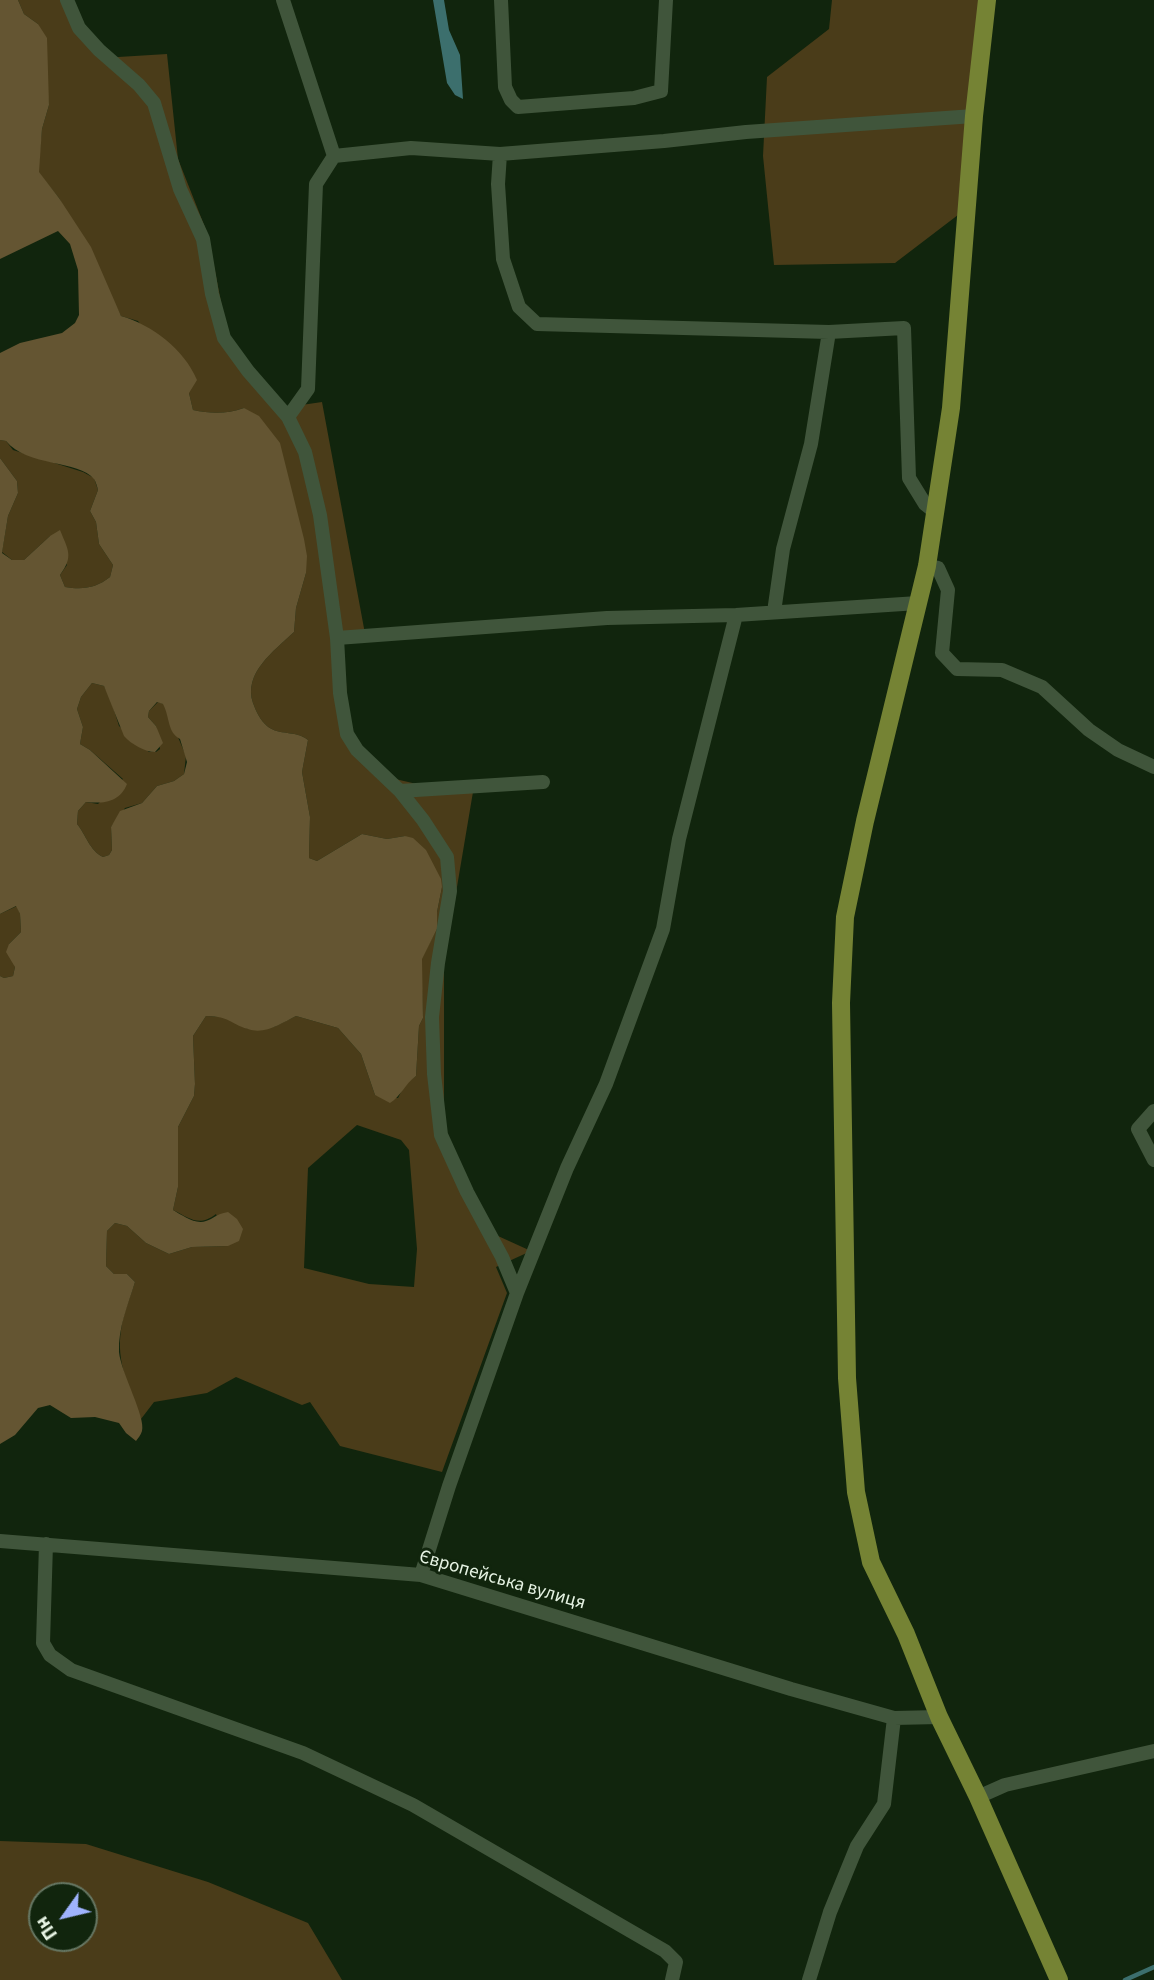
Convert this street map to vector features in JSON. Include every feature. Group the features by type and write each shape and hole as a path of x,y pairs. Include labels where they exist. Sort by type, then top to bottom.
{"main road":[{"path":"986,0 951,408 927,566 845,917 841,1003 847,1378 856,1492 871,1562 920,1665 939,1717 978,1797 1059,1980"}],"street":[{"path":"67,0 79,28 99,50 139,85 154,103 180,189 203,239 212,294 224,338 248,371 288,417 305,452 320,515 347,734 357,750 400,791 447,857 450,891 432,1017 434,1074 441,1135 517,1293"},
{"path":"283,0 334,156"},
{"path":"501,0 505,88 518,107 634,98 661,91 666,0"},
{"path":"334,156 411,149 500,154 759,131 975,116"},
{"path":"500,154 498,184 503,259 519,307 537,324 829,332 904,328 909,478 925,504 935,512"},
{"path":"288,417 308,389 316,184 334,156"},
{"path":"774,612 783,549 811,444 829,332"},
{"path":"927,566 937,568 948,590 942,653 957,669 1002,670 1042,687 1089,730 1118,750 1154,767"},
{"path":"337,638 607,618 736,615 918,603"},
{"path":"421,1575 449,1486 517,1293 567,1168 606,1084 663,929 679,839 736,615"},
{"path":"400,791 543,782"},
{"path":"1154,1111 1138,1129 1154,1160"},
{"name":"Європейська вулиця","path":"0,1541 421,1575 894,1718 939,1717"},
{"path":"46,1544 43,1643 50,1655 71,1670 303,1753 413,1805 665,1951 677,1962 672,1980"},
{"path":"809,1980 830,1912 858,1846 884,1804 894,1718"},
{"path":"978,1797 1005,1785 1154,1751"}],"shaded area":[{"path":"0,0 18,0 24,14 38,24 47,38 49,105 42,129 39,172 91,247 121,316 155,332 184,358 197,380 189,393 193,410 219,413 244,408 259,416 280,443 304,539 306,573 296,608 294,632 262,663 252,682 251,692 257,712 267,726 308,740 302,772 310,817 309,858 317,861 362,834 387,839 405,836 413,838 426,850 441,879 442,887 437,929 422,959 423,1018 419,1026 416,1076 390,1103 375,1095 361,1054 338,1028 296,1016 273,1027 254,1030 225,1019 206,1016 193,1036 194,1096 178,1127 178,1187 173,1210 197,1222 228,1212 237,1219 243,1229 239,1241 228,1246 192,1247 169,1254 146,1243 127,1226 115,1223 107,1231 106,1266 114,1274 127,1274 135,1282 122,1325 119,1352 142,1424 142,1432 136,1441 119,1423 95,1417 71,1418 50,1405 38,1408 15,1435 0,1444 0,976 13,976 15,967 6,952 9,944 21,932 20,914 16,906 0,914 0,458 17,481 18,493 8,516 2,553 12,560 24,560 60,530 68,553 67,563 60,575 65,587 83,588 100,584 110,577 113,565 99,544 96,522 90,511 98,490 94,479 77,469 27,455 0,440 0,353 20,343 62,333 75,323 79,315 78,270 70,244 58,231 0,259","holes":["92,683 104,686 124,736 147,751 155,752 163,743 156,726 148,717 149,711 157,702 163,704 171,728 180,739 187,762 184,774 174,781 157,786 142,803 120,811 111,827 112,850 109,855 103,857 91,847 77,824 78,811 86,802 99,803 116,798 127,784 80,744 83,727 77,709 81,697"]},
{"path":"18,0 69,0 102,58 167,54 178,159 208,235 228,338 281,408 322,402 366,639 343,643 351,749 374,774 421,785 474,786 444,964 444,1151 487,1231 531,1251 496,1267 507,1293 442,1472 340,1446 310,1402 302,1405 236,1377 207,1393 154,1402 141,1419 125,1375 120,1353 121,1330 135,1282 127,1274 114,1274 106,1266 107,1231 115,1223 127,1226 146,1243 169,1254 192,1247 228,1246 216,1214 200,1221 173,1210 178,1187 178,1127 194,1096 193,1036 206,1016 225,1017 248,1029 274,1027 296,1016 338,1028 361,1054 375,1095 398,1098 405,1084 416,1076 419,1026 423,1018 421,959 437,929 442,887 405,836 387,839 362,834 317,861 309,858 310,817 302,772 308,740 267,726 257,712 251,692 252,682 262,663 294,632 296,608 306,573 244,408 219,413 193,410 189,393 138,321 121,316 59,198 38,172 42,129 49,105 38,24 24,14","holes":["357,1125 401,1140 409,1150 417,1249 414,1287 369,1284 304,1268 308,1168"]},
{"path":"832,0 993,0 975,202 895,263 774,265 763,156 767,77 829,29"},
{"path":"0,440 6,441 13,450 94,478 98,490 90,511 96,522 99,544 113,565 110,577 89,587 65,587 60,575 67,565 50,536 24,560 12,560 2,552 8,516 18,493 17,481 0,458"},
{"path":"92,683 104,686 119,726 149,752 160,749 156,726 148,717 149,711 158,702 164,704 186,756 184,774 174,781 157,786 142,803 125,808 111,827 112,850 109,855 103,857 91,847 77,824 78,811 86,802 98,804 123,779 80,744 83,727 77,709 81,697"},
{"path":"17,906 21,932 9,944 15,967 13,976 4,978 0,976 0,914"},
{"path":"0,1841 86,1844 208,1882 308,1923 342,1980 0,1980"}],"water":[{"path":"433,0 444,0 449,30 460,55 463,99 455,95 447,83"}],"waterway":[{"path":"1125,1980 1154,1967"}]}
